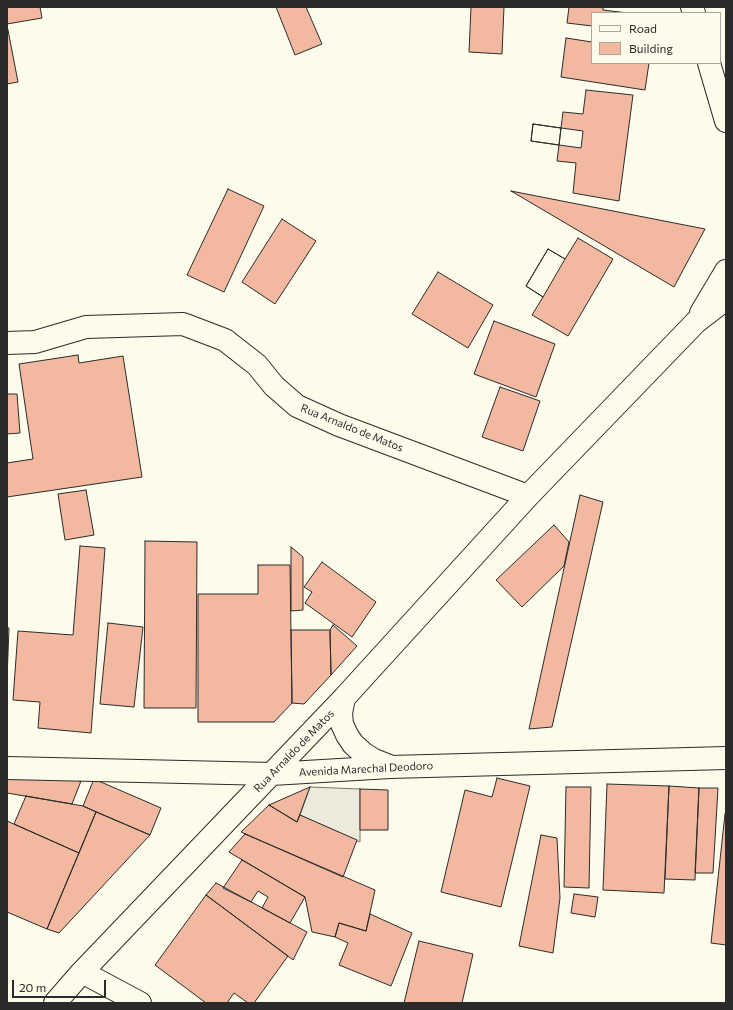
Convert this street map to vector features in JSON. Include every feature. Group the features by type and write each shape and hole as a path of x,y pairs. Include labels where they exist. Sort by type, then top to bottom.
{"street":[{"path":"709,64 726,121"},
{"path":"696,322 726,271"},
{"path":"696,322 726,299"},
{"name":"Rua Arnaldo de Matos","path":"55,1003 82,972 344,698 528,496 696,322"},
{"name":"Rua Arnaldo de Matos","path":"7,344 35,342 86,327 183,324 225,340 257,365 274,386 298,406 340,425 528,496"},
{"path":"344,698 341,713 342,724 347,735 353,744 363,753 390,767"},
{"name":"Avenida Marechal Deodoro","path":"7,768 272,774 390,767 726,758"},
{"path":"82,972 140,1003"}],"shaded area":[{"path":"310,787 360,789 360,842 300,815"}],"building":[{"path":"7,7 40,7 42,18 7,24"},
{"path":"276,7 306,7 322,44 295,55"},
{"path":"471,7 504,7 502,54 469,52"},
{"path":"569,7 603,7 603,10 620,12 591,12 591,26 567,23"},
{"path":"7,25 18,82 7,84"},
{"path":"566,38 591,42 591,64 649,64 645,90 561,77"},
{"path":"586,90 633,95 619,201 573,193 576,163 557,161 559,145 531,141 533,124 561,128 563,112 583,114"},
{"path":"533,124 561,128 559,145 531,141"},
{"path":"561,128 583,131 581,148 559,145"},
{"path":"228,189 264,206 224,292 187,275"},
{"path":"511,191 705,229 674,287"},
{"path":"282,219 316,241 275,304 242,282"},
{"path":"578,238 613,259 568,336 532,315 543,297 526,286 548,249 565,259"},
{"path":"548,249 565,259 543,297 526,286"},
{"path":"438,272 493,305 468,348 412,314"},
{"path":"494,321 555,344 536,397 474,374"},
{"path":"78,355 79,363 123,356 142,477 7,497 7,463 33,459 19,364"},
{"path":"500,387 540,401 523,451 482,437"},
{"path":"7,394 17,394 20,433 7,434"},
{"path":"86,490 94,535 65,540 58,494"},
{"path":"580,495 603,502 552,727 529,729"},
{"path":"554,525 569,542 564,566 522,607 496,580"},
{"path":"145,541 197,542 196,708 144,708"},
{"path":"80,546 105,548 91,733 38,728 40,702 13,700 18,631 73,635"},
{"path":"291,547 303,557 303,610 291,611"},
{"path":"322,562 376,602 352,637 305,603 312,592 304,587"},
{"path":"258,565 290,565 292,703 274,722 198,722 198,594 258,594"},
{"path":"108,623 143,627 134,707 100,704"},
{"path":"333,625 357,646 331,675 330,630"},
{"path":"7,627 9,628 7,679"},
{"path":"291,630 330,630 331,675 304,704 292,703"},
{"path":"7,773 81,781 72,804 7,793"},
{"path":"497,778 530,786 501,907 441,892 465,790 492,797"},
{"path":"94,779 161,808 150,835 83,806"},
{"path":"607,784 669,786 664,893 603,890"},
{"path":"669,786 699,788 695,880 665,879"},
{"path":"310,787 297,822 269,805"},
{"path":"566,787 591,787 589,888 564,887"},
{"path":"699,788 718,788 713,873 695,873"},
{"path":"360,789 388,790 388,830 360,830"},
{"path":"26,796 83,806 96,812 79,853 14,824"},
{"path":"269,805 297,822 300,815 357,840 343,877 241,832"},
{"path":"96,812 150,835 59,933 47,929"},
{"path":"726,814 726,945 711,943"},
{"path":"7,821 79,853 47,929 7,912"},
{"path":"245,834 375,890 366,931 339,923 335,937 312,932 305,897 229,852"},
{"path":"541,835 557,838 560,898 553,953 519,946"},
{"path":"242,860 305,897 290,923 262,908 268,897 258,891 251,902 223,888"},
{"path":"216,883 307,932 293,960 206,895"},
{"path":"574,894 598,897 595,917 571,913"},
{"path":"206,895 288,956 254,1003 248,1003 234,993 227,1003 206,1003 155,965"},
{"path":"370,914 412,933 391,986 339,965 348,943 335,937 339,923 366,931"},
{"path":"419,941 473,954 462,1003 404,1003"}]}
